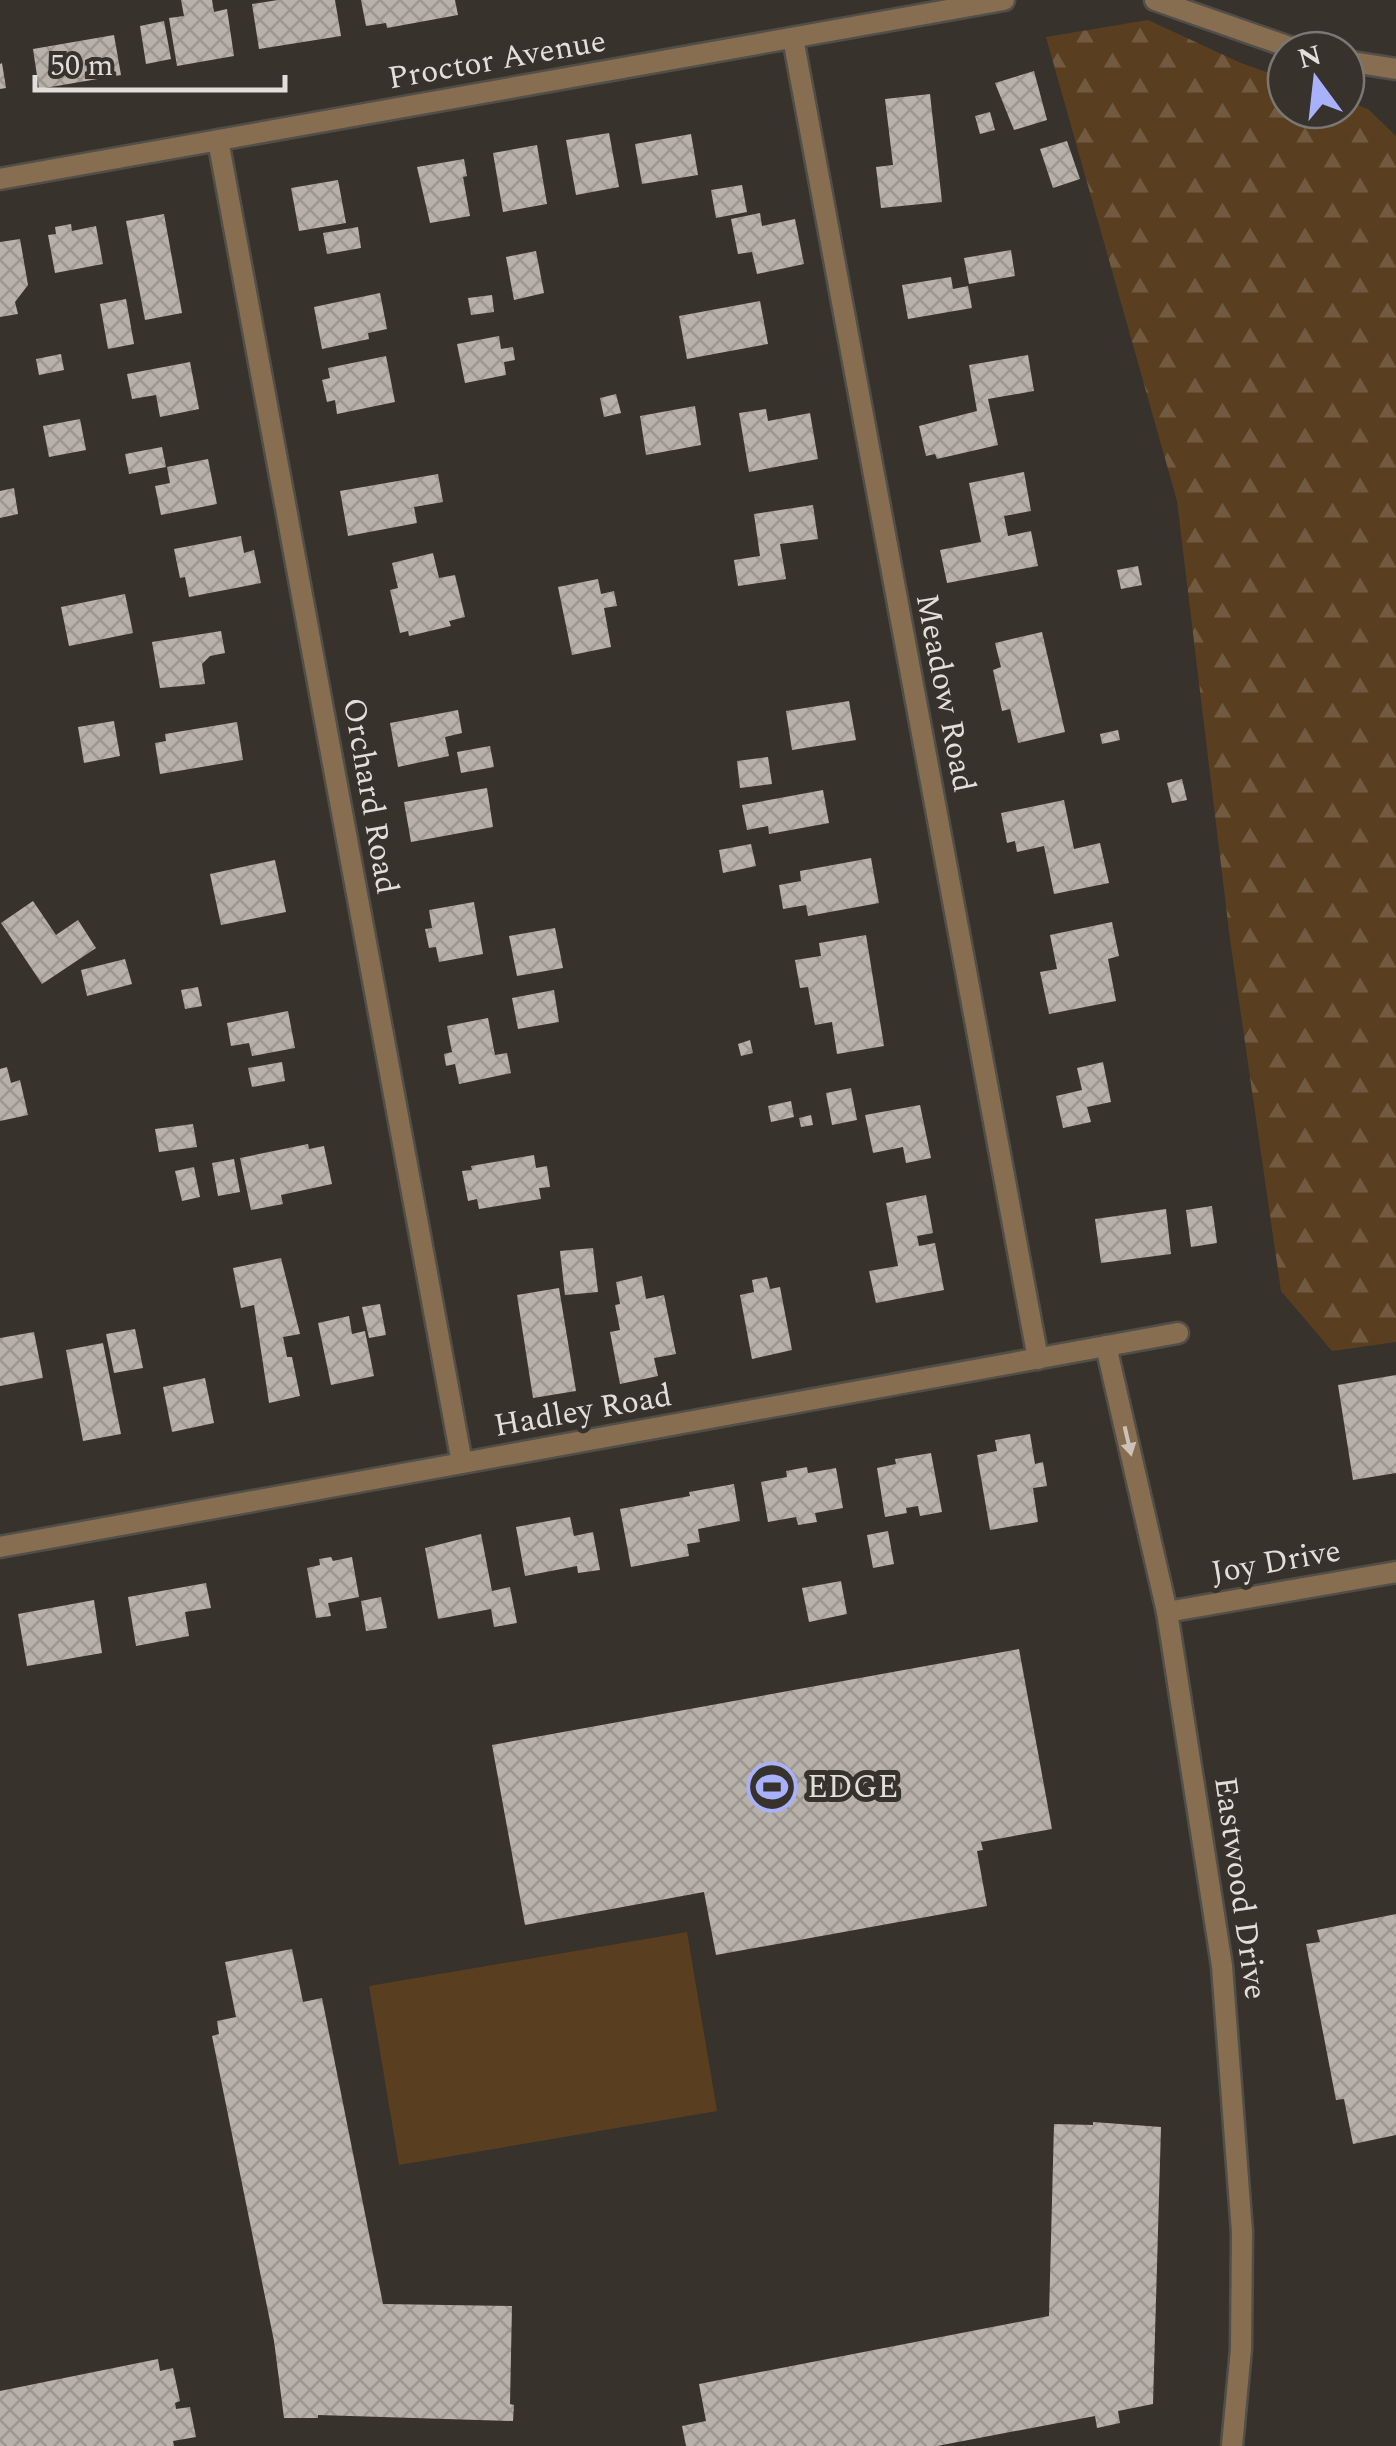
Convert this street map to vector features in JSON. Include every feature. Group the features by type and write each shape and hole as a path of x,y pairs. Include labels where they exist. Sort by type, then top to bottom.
{"street":[{"name":"Proctor Avenue","path":"0,179 1004,0"},
{"path":"1155,0 1266,39"},
{"name":"Meadow Road","path":"793,38 1038,1359"},
{"path":"1366,64 1396,69"},
{"name":"Orchard Road","path":"218,140 462,1463"},
{"name":"Hadley Road","path":"0,1547 1178,1333"},
{"name":"Eastwood Drive","path":"1106,1346 1166,1612 1211,1881 1227,2013 1242,2232 1241,2349 1232,2446"},
{"name":"Joy Drive","path":"1166,1612 1396,1572"}],"green space":[{"path":"1148,20 1266,72 1266,130 1366,130 1366,108 1396,136 1396,1342 1332,1351 1281,1291 1230,939 1177,501 1046,37"},
{"path":"687,1932 717,2111 399,2165 369,1986"}],"building":[{"path":"181,0 212,0 214,12 227,9 234,56 177,66 169,18 184,16"},
{"path":"335,0 341,36 259,49 252,4"},
{"path":"361,0 455,0 458,15 387,28 386,23 366,26"},
{"path":"164,21 171,59 146,64 140,26"},
{"path":"114,35 121,75 39,89 33,49"},
{"path":"0,64 6,88 0,89"},
{"path":"1034,71 1047,120 1014,130 995,83"},
{"path":"930,94 942,202 881,208 876,167 893,165 885,99"},
{"path":"990,112 995,130 980,134 975,116"},
{"path":"609,133 619,187 576,195 566,140"},
{"path":"691,134 698,175 642,184 635,144"},
{"path":"1067,141 1080,179 1053,188 1040,149"},
{"path":"537,145 547,204 503,212 493,153"},
{"path":"464,159 470,216 430,223 417,167"},
{"path":"338,180 346,223 299,231 291,188"},
{"path":"742,185 747,212 716,218 711,190"},
{"path":"760,213 762,226 795,219 804,264 757,274 752,252 738,254 731,219"},
{"path":"164,214 182,313 145,320 126,221"},
{"path":"71,224 72,231 96,226 103,264 55,273 48,235 56,234 55,227"},
{"path":"358,227 361,248 327,254 323,233"},
{"path":"20,239 28,285 15,302 18,314 0,317 0,242"},
{"path":"1011,250 1015,276 969,284 964,258"},
{"path":"536,251 544,293 514,300 506,257"},
{"path":"951,277 953,289 968,286 972,308 908,319 902,285"},
{"path":"380,293 387,329 368,333 369,339 322,349 314,307"},
{"path":"492,295 494,312 471,315 468,298"},
{"path":"126,299 134,344 108,349 100,304"},
{"path":"760,301 768,344 687,359 679,316"},
{"path":"499,336 501,349 513,347 515,360 504,362 506,375 465,383 457,344"},
{"path":"61,354 64,370 39,375 36,359"},
{"path":"1028,355 1034,391 988,399 998,445 937,459 935,454 926,456 919,426 977,411 969,365"},
{"path":"386,356 395,402 337,414 335,400 327,402 322,380 330,378 328,368"},
{"path":"190,362 199,409 160,417 156,395 132,399 127,374"},
{"path":"616,394 621,413 604,417 600,398"},
{"path":"695,406 701,445 646,455 640,416"},
{"path":"766,409 768,421 810,413 818,459 749,472 739,413"},
{"path":"80,419 86,450 49,457 43,426"},
{"path":"162,447 166,467 129,474 125,454"},
{"path":"208,459 217,504 161,515 155,486 170,483 167,467"},
{"path":"1024,472 1031,511 1004,516 1008,536 1031,531 1038,566 947,583 940,550 981,542 969,483"},
{"path":"438,474 443,502 414,507 417,523 348,536 340,491"},
{"path":"14,488 18,514 0,518 0,491"},
{"path":"813,505 818,539 780,544 786,579 738,586 734,560 760,556 754,514"},
{"path":"241,536 244,553 254,550 261,583 189,597 174,549"},
{"path":"433,553 439,578 455,575 465,617 449,621 451,626 409,636 408,631 400,633 390,590 398,588 392,563"},
{"path":"1138,566 1142,585 1121,589 1117,570"},
{"path":"598,579 601,594 614,591 617,606 604,608 611,647 572,655 558,587"},
{"path":"125,594 133,633 69,646 61,607"},
{"path":"221,631 225,653 210,656 202,664 205,684 160,688 152,642"},
{"path":"1042,632 1065,732 1018,743 1010,709 1002,711 993,670 1001,667 995,643"},
{"path":"849,701 856,740 792,750 786,711"},
{"path":"458,710 462,733 445,737 449,756 398,767 390,723"},
{"path":"114,721 120,756 84,763 78,727"},
{"path":"237,722 243,760 160,774 155,743 166,741 165,734"},
{"path":"1118,730 1120,740 1102,744 1100,734"},
{"path":"490,746 494,767 461,773 457,752"},
{"path":"768,757 772,784 740,788 737,761"},
{"path":"1182,779 1187,800 1172,803 1167,783"},
{"path":"487,788 493,827 411,842 404,802"},
{"path":"823,790 829,823 769,834 768,826 747,830 742,805"},
{"path":"1064,800 1074,849 1100,843 1109,883 1054,894 1044,846 1017,852 1015,841 1007,843 1001,813"},
{"path":"751,844 756,866 723,873 719,850"},
{"path":"871,858 879,903 808,916 806,905 783,909 779,885 801,881 800,871"},
{"path":"275,860 286,912 221,925 210,874"},
{"path":"33,901 56,935 78,920 96,948 42,984 1,923"},
{"path":"474,902 483,954 439,962 436,947 429,948 425,929 432,928 429,910"},
{"path":"1112,922 1119,956 1108,959 1116,1001 1049,1014 1040,972 1057,969 1050,935"},
{"path":"555,928 563,968 517,976 509,936"},
{"path":"866,935 884,1046 837,1054 832,1022 815,1025 808,987 800,988 795,960 821,956 819,943"},
{"path":"125,959 132,984 87,996 81,970"},
{"path":"198,987 202,1006 185,1009 181,990"},
{"path":"554,990 559,1022 518,1029 512,998"},
{"path":"288,1011 295,1048 252,1056 249,1043 231,1046 227,1023"},
{"path":"488,1018 495,1055 507,1053 511,1073 459,1084 455,1064 446,1066 444,1054 452,1052 447,1026"},
{"path":"750,1040 753,1053 741,1056 738,1044"},
{"path":"282,1062 285,1081 252,1087 248,1068"},
{"path":"1103,1062 1111,1102 1087,1107 1091,1122 1063,1128 1056,1096 1082,1090 1077,1068"},
{"path":"7,1067 11,1083 20,1080 28,1115 0,1121 0,1069"},
{"path":"851,1088 857,1120 832,1125 826,1093"},
{"path":"791,1101 794,1117 771,1122 768,1106"},
{"path":"920,1105 931,1158 906,1163 903,1147 873,1153 865,1115"},
{"path":"811,1115 813,1125 801,1127 799,1118"},
{"path":"193,1124 197,1147 159,1152 155,1129"},
{"path":"308,1144 309,1149 324,1146 332,1184 281,1195 283,1204 251,1210 240,1158"},
{"path":"534,1155 536,1168 547,1166 550,1187 539,1188 541,1199 479,1209 477,1199 468,1201 462,1171"},
{"path":"234,1159 240,1192 218,1196 212,1163"},
{"path":"194,1167 200,1197 182,1201 175,1171"},
{"path":"926,1195 933,1233 917,1236 919,1246 935,1243 944,1290 876,1303 869,1271 898,1266 886,1203"},
{"path":"1212,1206 1217,1243 1191,1247 1186,1210"},
{"path":"1166,1209 1171,1254 1101,1263 1095,1219"},
{"path":"593,1248 598,1292 565,1295 560,1251"},
{"path":"281,1258 300,1334 283,1337 287,1357 292,1357 300,1396 269,1403 254,1305 241,1308 233,1268"},
{"path":"642,1276 646,1299 664,1295 676,1354 654,1358 658,1376 620,1384 610,1332 620,1330 616,1282"},
{"path":"767,1277 770,1289 780,1287 792,1350 752,1359 740,1295 754,1292 752,1280"},
{"path":"559,1288 576,1391 533,1398 517,1295"},
{"path":"380,1304 386,1335 369,1338 362,1307"},
{"path":"349,1316 352,1334 365,1331 374,1376 331,1385 318,1323"},
{"path":"135,1329 143,1368 114,1373 106,1334"},
{"path":"34,1332 43,1378 0,1386 0,1338"},
{"path":"103,1343 121,1434 83,1441 66,1350"},
{"path":"1396,1375 1396,1473 1353,1480 1338,1385"},
{"path":"205,1378 214,1423 172,1432 163,1387"},
{"path":"1030,1434 1035,1464 1043,1462 1047,1486 1033,1488 1038,1522 990,1530 977,1455 997,1451 995,1440"},
{"path":"931,1453 942,1512 920,1516 918,1506 906,1508 907,1513 885,1517 877,1468 896,1464 895,1459"},
{"path":"807,1467 808,1473 836,1468 843,1508 815,1513 817,1522 798,1525 796,1517 768,1522 761,1482 787,1477 786,1471"},
{"path":"734,1484 740,1521 698,1529 700,1542 687,1544 689,1556 631,1567 620,1509"},
{"path":"570,1517 574,1536 593,1532 600,1570 578,1573 577,1566 525,1576 516,1527"},
{"path":"888,1531 894,1564 873,1568 867,1535"},
{"path":"481,1534 492,1591 510,1587 517,1623 494,1627 491,1609 438,1619 425,1548"},
{"path":"331,1557 333,1561 352,1557 359,1597 328,1603 331,1616 316,1618 307,1568 320,1565 319,1559"},
{"path":"841,1581 847,1614 809,1622 802,1588"},
{"path":"206,1583 211,1608 185,1612 189,1636 136,1646 128,1597"},
{"path":"381,1597 387,1628 366,1631 361,1601"},
{"path":"94,1600 102,1653 27,1666 18,1614"},
{"name":"EDGE","path":"1019,1649 1052,1829 981,1842 983,1850 977,1851 987,1906 716,1955 704,1892 525,1925 492,1745"},
{"path":"1396,1914 1396,2135 1353,2144 1344,2099 1336,2100 1306,1944 1320,1942 1317,1930"},
{"path":"292,1949 303,2002 322,1998 383,2304 512,2306 513,2421 318,2415 284,2418 274,2341 212,2036 219,2034 217,2021 236,2017 225,1962"},
{"path":"1093,2122 1161,2127 1153,2404 1118,2411 1120,2423 1097,2428 1095,2416 937,2446 686,2446 682,2426 706,2421 699,2384 1049,2316 1054,2124"},
{"path":"158,2359 160,2371 173,2368 180,2401 175,2403 176,2409 190,2407 196,2437 173,2441 174,2446 0,2446 0,2391"}],"place":[{"name":"EDGE","path":"772,1787"}]}
